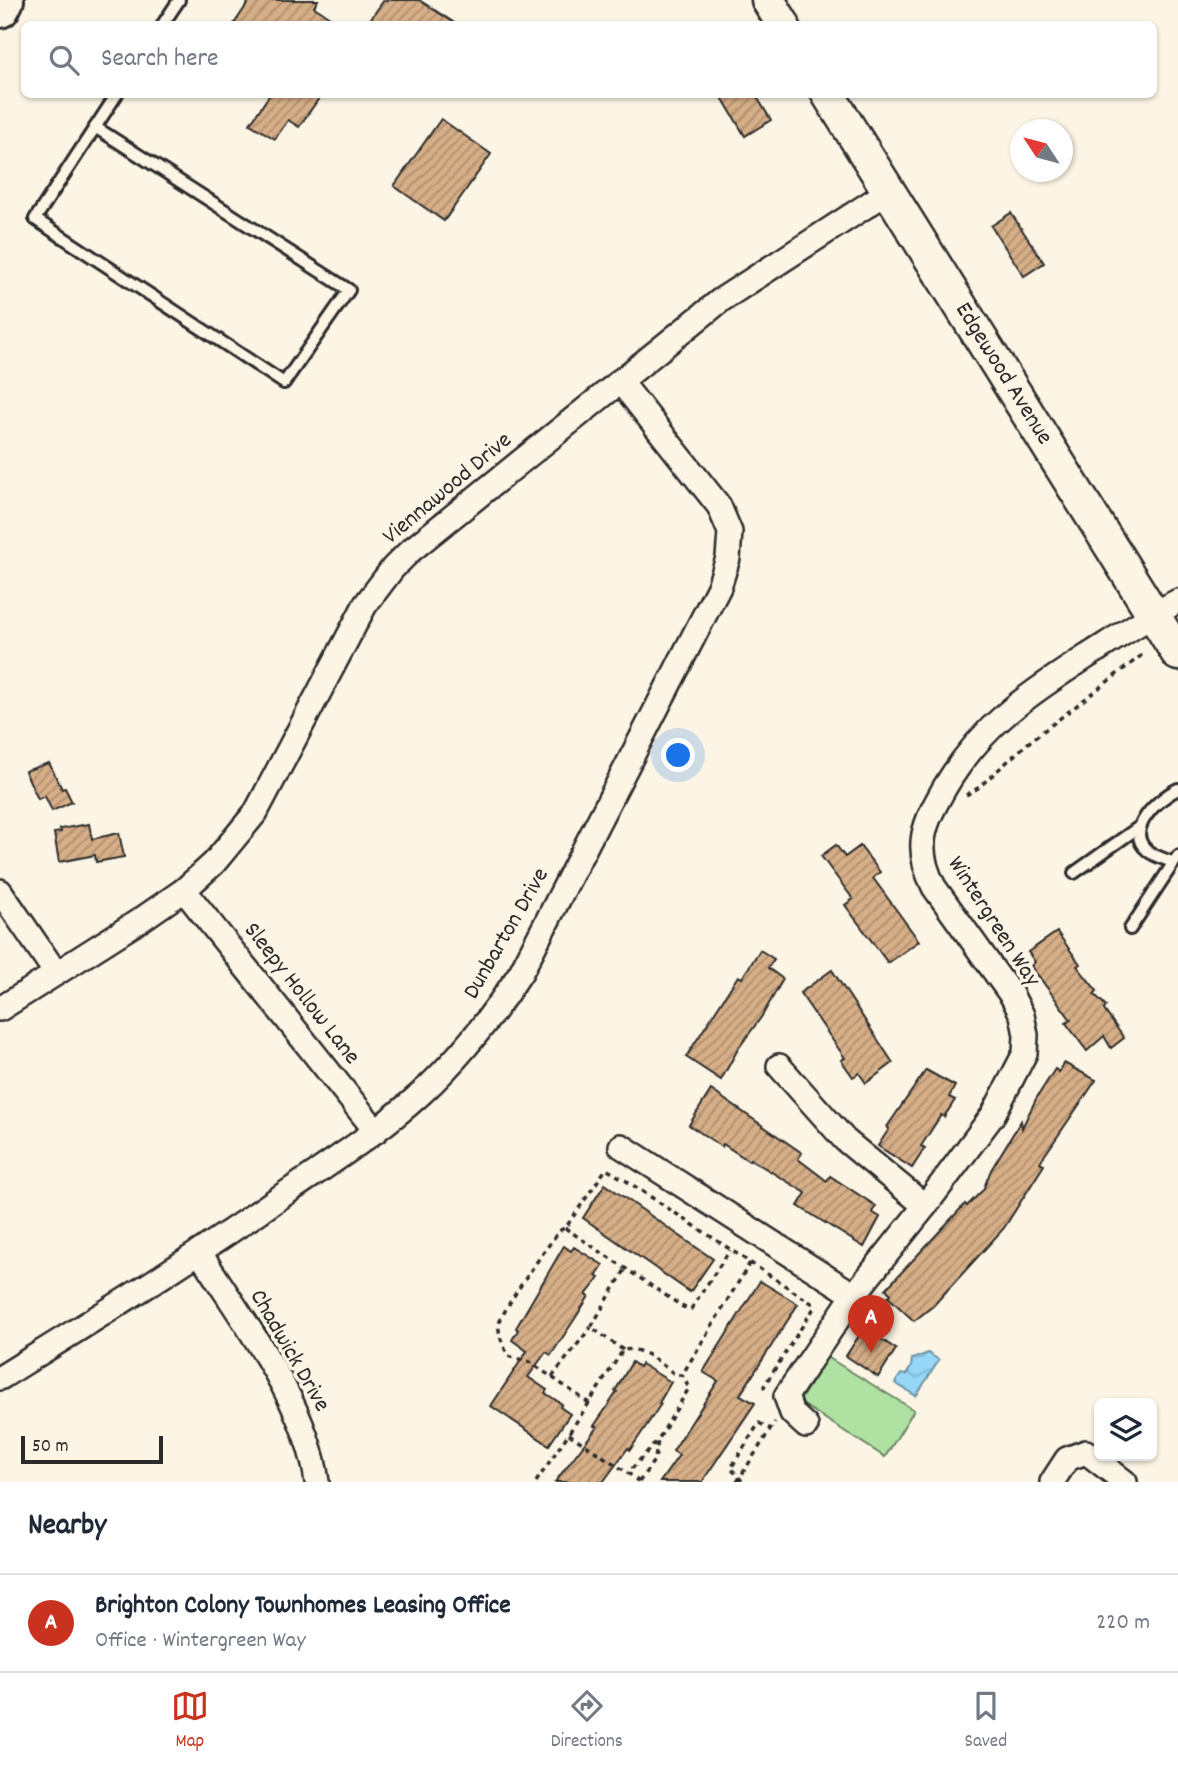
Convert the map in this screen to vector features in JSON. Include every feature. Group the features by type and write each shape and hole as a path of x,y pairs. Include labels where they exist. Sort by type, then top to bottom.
{"highway":[{"path":"0,8 4,0"}],"street":[{"path":"768,0 781,21"},
{"name":"Edgewood Avenue","path":"831,98 1165,608 1178,654"},
{"name":"Viennawood Drive","path":"0,1009 184,890 214,863 256,812 359,615 393,568 410,551 721,300 889,191"},
{"name":"Dunbarton Drive","path":"0,1378 200,1253 376,1131 433,1083 467,1046 495,1012 521,972 719,587 728,558 730,532 719,506 620,381"},
{"name":"Wintergreen Way","path":"806,1426 792,1413 786,1396 854,1295 993,1115 1025,1053 1026,1035 1022,1015 1012,996 934,887 925,870 922,834 928,817 959,765 986,731 1028,695 1165,608"},
{"name":"Sleepy Hollow Lane","path":"184,890 376,1131"},
{"path":"0,891 56,973"},
{"path":"779,1066 845,1140 925,1206"},
{"path":"621,1146 854,1295"},
{"name":"Chadwick Drive","path":"200,1253 298,1415 313,1457 317,1482"},
{"path":"1052,1482 1067,1459 1086,1452 1125,1482"}],"lane":[{"path":"165,21 179,0"},
{"path":"95,127 349,290 284,383 35,219 95,127 114,98"},
{"path":"1074,873 1139,827 1164,795 1178,789"},
{"path":"1130,929 1176,860 1149,852 1142,844 1139,827"}],"path":[{"path":"960,798 978,788 1028,743 1142,655"},
{"path":"589,1403 530,1362 508,1356 499,1335 499,1321 559,1231 606,1169 813,1304 814,1308 764,1386 768,1397"},
{"path":"564,1227 625,1270 683,1307 691,1309 730,1250"},
{"path":"682,1376 750,1263"},
{"path":"552,1377 591,1327 625,1270"},
{"path":"591,1327 623,1350 641,1351 676,1375 682,1376"},
{"path":"536,1482 623,1350"},
{"path":"628,1473 658,1440 689,1388 682,1376"},
{"path":"771,1429 759,1423 731,1468 739,1481 771,1429 777,1419"},
{"path":"569,1434 639,1482 655,1459 658,1440"}],"green space":[{"path":"827,1357 914,1410 885,1457 799,1402"}],"water":[{"path":"928,1353 939,1360 916,1396 895,1383 901,1374 906,1375 912,1359"}],"building":[{"path":"250,0 318,0 314,7 336,21 236,21"},
{"path":"384,0 419,0 451,21 369,21"},
{"path":"267,98 319,98 299,127 288,120 275,139 250,124"},
{"path":"722,98 757,98 771,120 745,136"},
{"path":"441,119 491,154 444,221 394,186"},
{"path":"1011,213 1044,263 1024,276 991,226"},
{"path":"49,763 72,802 52,811 45,796 38,799 25,771"},
{"path":"89,824 92,839 119,833 124,857 96,862 95,855 59,862 54,833 61,832 60,829"},
{"path":"836,845 845,857 860,846 880,872 873,878 919,941 888,963 845,905 853,899 821,856"},
{"path":"1057,932 1080,964 1077,966 1097,991 1094,994 1106,1006 1104,1010 1124,1038 1111,1048 1104,1036 1087,1051 1066,1023 1071,1020 1031,966 1035,962 1028,952"},
{"path":"760,950 774,959 768,968 783,979 721,1080 686,1057 738,976 742,978"},
{"path":"832,970 893,1063 866,1083 859,1073 853,1077 841,1060 845,1058 800,993"},
{"path":"1064,1063 1096,1080 1040,1162 1044,1165 1004,1228 933,1306 914,1321 888,1297 891,1294 886,1289 965,1204 967,1206 983,1190 991,1170 1021,1121 1022,1128 1055,1069 1059,1072"},
{"path":"926,1070 955,1086 949,1097 955,1100 944,1117 941,1115 921,1146 925,1148 912,1168 878,1146 889,1129 887,1127"},
{"path":"711,1090 802,1153 798,1159 827,1181 830,1176 876,1206 872,1212 880,1217 864,1247 798,1206 806,1193 723,1144 722,1147 689,1125"},
{"path":"605,1184 713,1259 690,1292 583,1218"},
{"path":"564,1246 571,1251 574,1247 603,1265 596,1276 599,1278 586,1295 589,1296 551,1355 546,1352 528,1377 547,1390 545,1393 562,1404 560,1407 570,1414 549,1445 491,1406 527,1351 512,1340 518,1330 516,1328"},
{"path":"760,1281 798,1304 740,1395 755,1403 702,1482 660,1482 679,1455 673,1451 718,1381 703,1372"},
{"path":"864,1328 896,1349 878,1377 846,1356"},
{"path":"632,1362 639,1367 641,1364 671,1382 659,1403 661,1404 630,1450 628,1448 603,1482 555,1482 597,1427 594,1426 617,1392 615,1391"}],"place":[{"name":"Brighton Colony Townhomes Leasing Office","path":"871,1353"}]}
